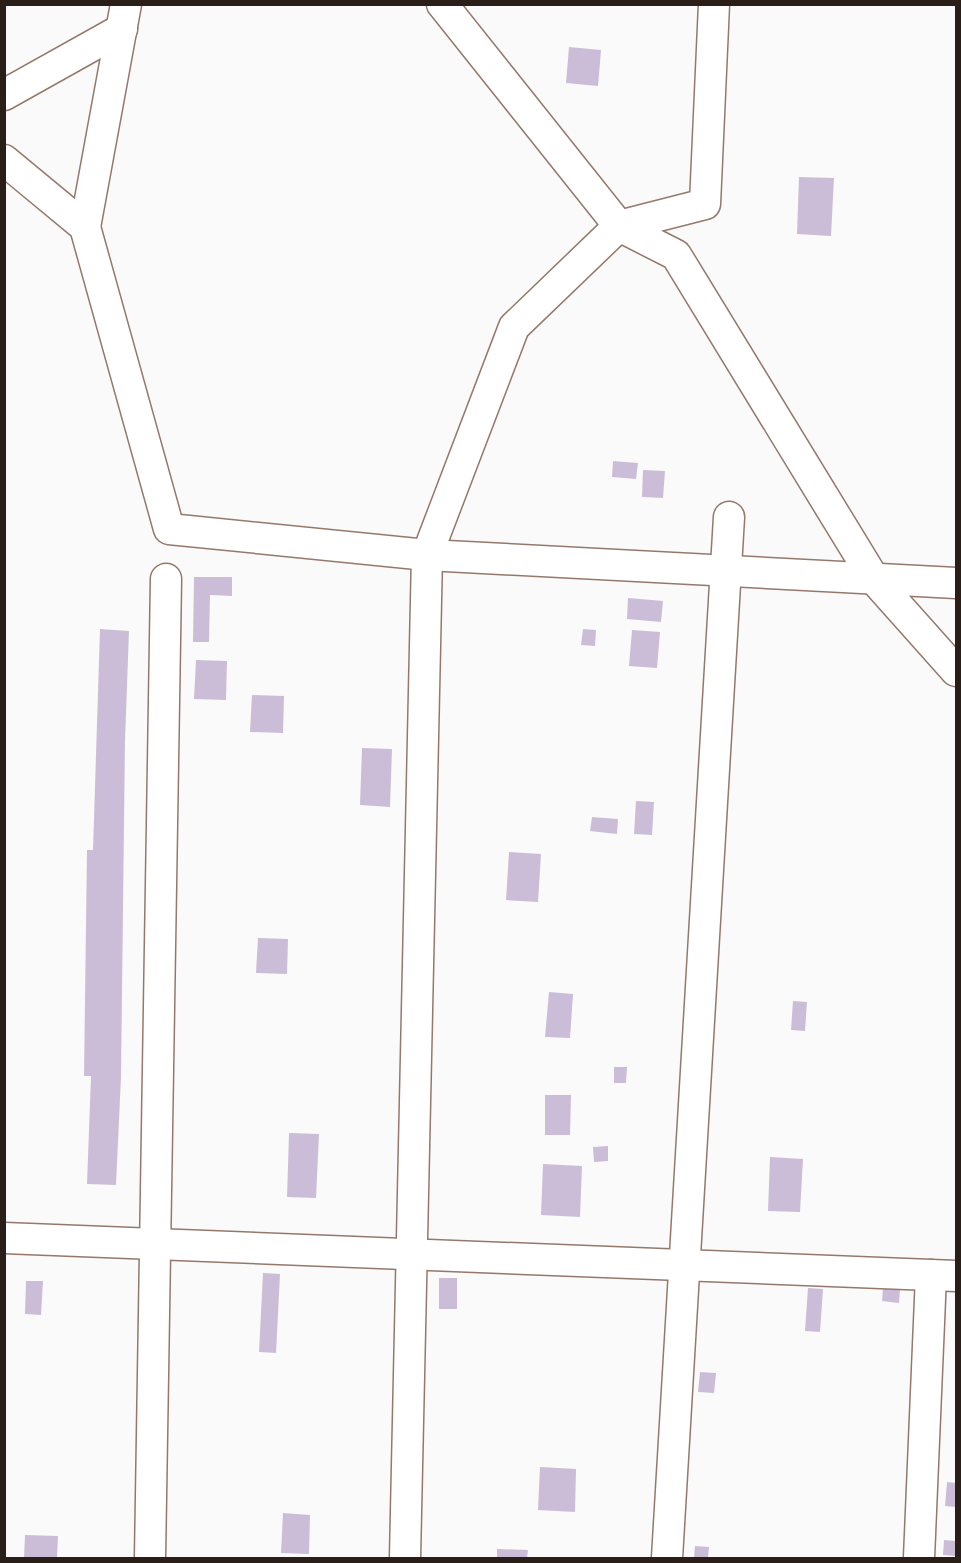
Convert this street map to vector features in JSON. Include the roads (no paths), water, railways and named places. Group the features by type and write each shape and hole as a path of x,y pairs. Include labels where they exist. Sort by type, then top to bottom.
{"street":[{"path":"442,4 619,226 676,255 874,579 957,671"},
{"path":"405,1558 427,555 514,327 619,226 705,204 714,4"},
{"path":"4,95 124,17"},
{"path":"124,17 85,227 168,530 427,555 957,583"},
{"path":"4,160 85,227"},
{"path":"667,1558 729,517"},
{"path":"150,1558 166,579"},
{"path":"4,1238 944,1276 919,1558"}]}
